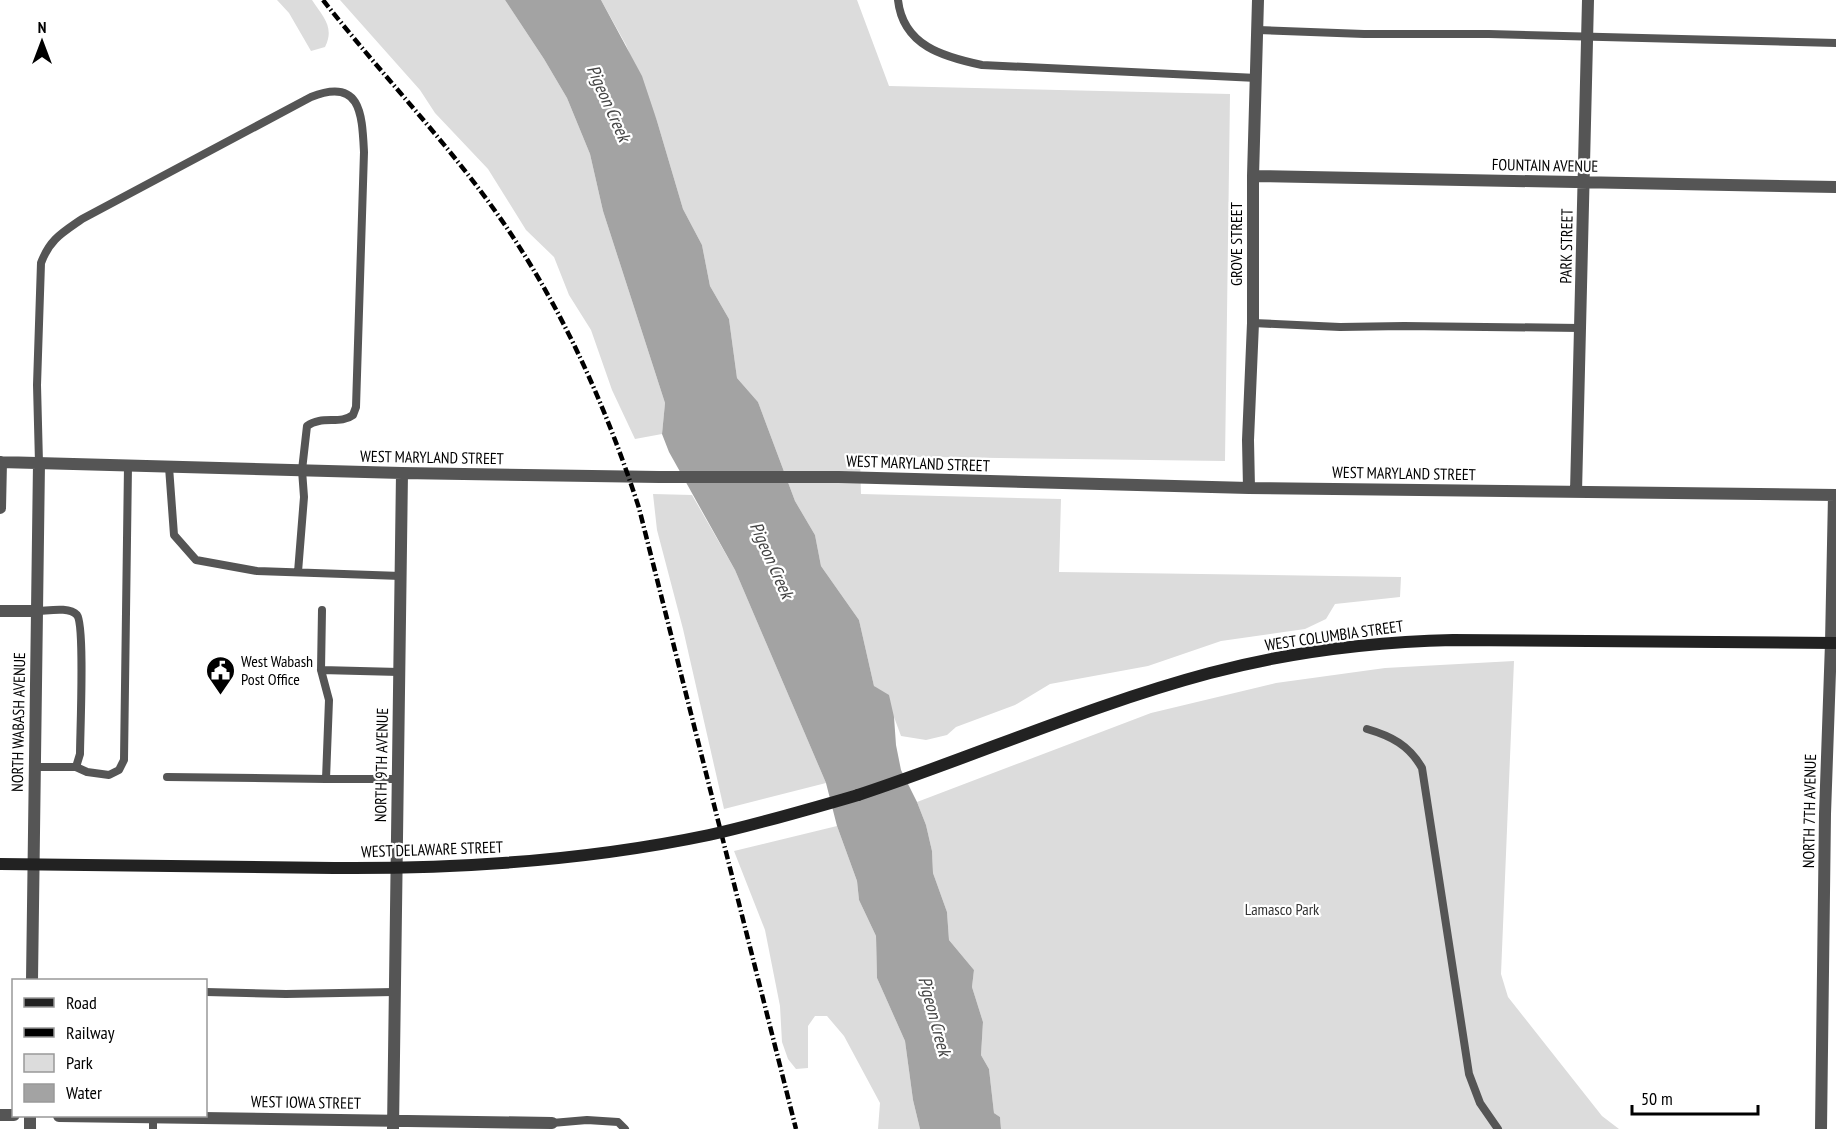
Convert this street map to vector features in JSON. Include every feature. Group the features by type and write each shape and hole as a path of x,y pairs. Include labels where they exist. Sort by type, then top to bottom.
{"main road":[{"name":"WEST COLUMBIA STREET","path":"858,795 1147,691 1272,659 1344,648 1414,641 1834,643"},
{"name":"WEST DELAWARE STREET","path":"0,864 453,867 577,857 708,835 858,795"}],"street":[{"name":"GROVE STREET","path":"1249,488 1248,440 1258,0"},
{"name":"PARK STREET","path":"1576,492 1588,0"},
{"name":"FOUNTAIN AVENUE","path":"1253,176 1836,187"},
{"name":"WEST MARYLAND STREET","path":"0,462 402,473 839,477 1249,488 1835,495"},
{"path":"0,462 0,508"},
{"name":"NORTH WABASH AVENUE","path":"32,979 39,463"},
{"name":"NORTH 9TH AVENUE","path":"393,1125 402,473"},
{"name":"NORTH 7TH AVENUE","path":"1821,1129 1825,814 1834,643 1835,495"},
{"path":"0,611 36,611"},
{"name":"WEST IOWA STREET","path":"72,1117 153,1123 393,1125 552,1123"}],"lane":[{"path":"898,0 902,17 920,42 950,58 982,65 1257,78"},
{"path":"1258,30 1836,43"},
{"path":"39,463 37,385 41,263 54,238 82,219 270,118 311,97 326,91 339,90 350,95 357,106 362,124 364,152 356,406 354,416 347,420 314,421 307,426 302,470 303,497 298,572"},
{"path":"1252,322 1340,327 1580,328"},
{"path":"34,767 76,767 87,772 109,776 118,770 124,760 128,466"},
{"path":"169,467 174,535 196,560 257,571 401,576"},
{"path":"36,611 68,610 79,618 80,754 76,767"},
{"path":"322,610 321,670 329,700 326,779"},
{"path":"321,670 399,672"},
{"path":"1367,729 1389,735 1406,746 1422,768 1469,1074 1480,1103 1498,1129"},
{"path":"167,777 398,779"},
{"path":"207,992 394,993"},
{"path":"552,1123 587,1120 618,1122 625,1129"}],"green space":[{"path":"277,0 312,0 324,17 328,28 329,34 325,47 311,51 289,13"},
{"path":"340,0 505,0 567,98 590,154 603,211 665,403 662,434 635,439 612,390 591,330 569,295 554,257 526,230 488,169 435,113 420,90"},
{"path":"601,0 857,0 889,86 1230,94 1225,461 860,456 861,494 1061,499 1059,572 1401,577 1400,597 1335,604 1326,619 1305,629 1221,641 1148,666 1050,684 1015,705 956,727 947,735 926,740 901,736 894,717 874,686 859,620 821,566 815,535 795,501 758,402 737,378 729,319 710,286 702,245 683,209 657,121 626,45"},
{"path":"653,494 692,495 735,570 826,783 724,809 683,629 657,530"},
{"name":"Lamasco Park","path":"1514,661 1501,974 1508,997 1602,1116 1619,1129 1001,1129 1000,1117 994,1113 989,1069 981,1055 983,1022 972,987 974,970 949,940 947,912 933,873 932,851 926,825 917,802 1151,713 1276,683 1385,668"},
{"path":"837,826 857,881 859,900 876,936 877,978 905,1041 913,1100 920,1129 878,1129 880,1103 844,1036 827,1016 815,1016 808,1026 808,1068 796,1069 788,1059 782,1042 780,1006 765,930 734,851"}],"water":[{"name":"Pigeon Creek","path":"505,0 601,0 642,76 683,209 702,245 710,286 729,319 737,378 758,402 795,501 815,535 821,566 859,620 874,686 889,695 901,770 926,825 932,851 933,873 947,912 949,940 974,970 972,987 983,1022 981,1055 989,1069 994,1113 1000,1117 1001,1129 920,1129 913,1100 905,1041 877,978 876,936 859,900 857,881 837,826 826,783 735,570 669,452 662,434 665,403 603,211 590,154 567,98"}],"railway":[{"path":"323,0 479,189 530,263 572,342 609,424 639,508 796,1129"}],"place":[{"name":"West Wabash Post Office","path":"220,696"}]}
